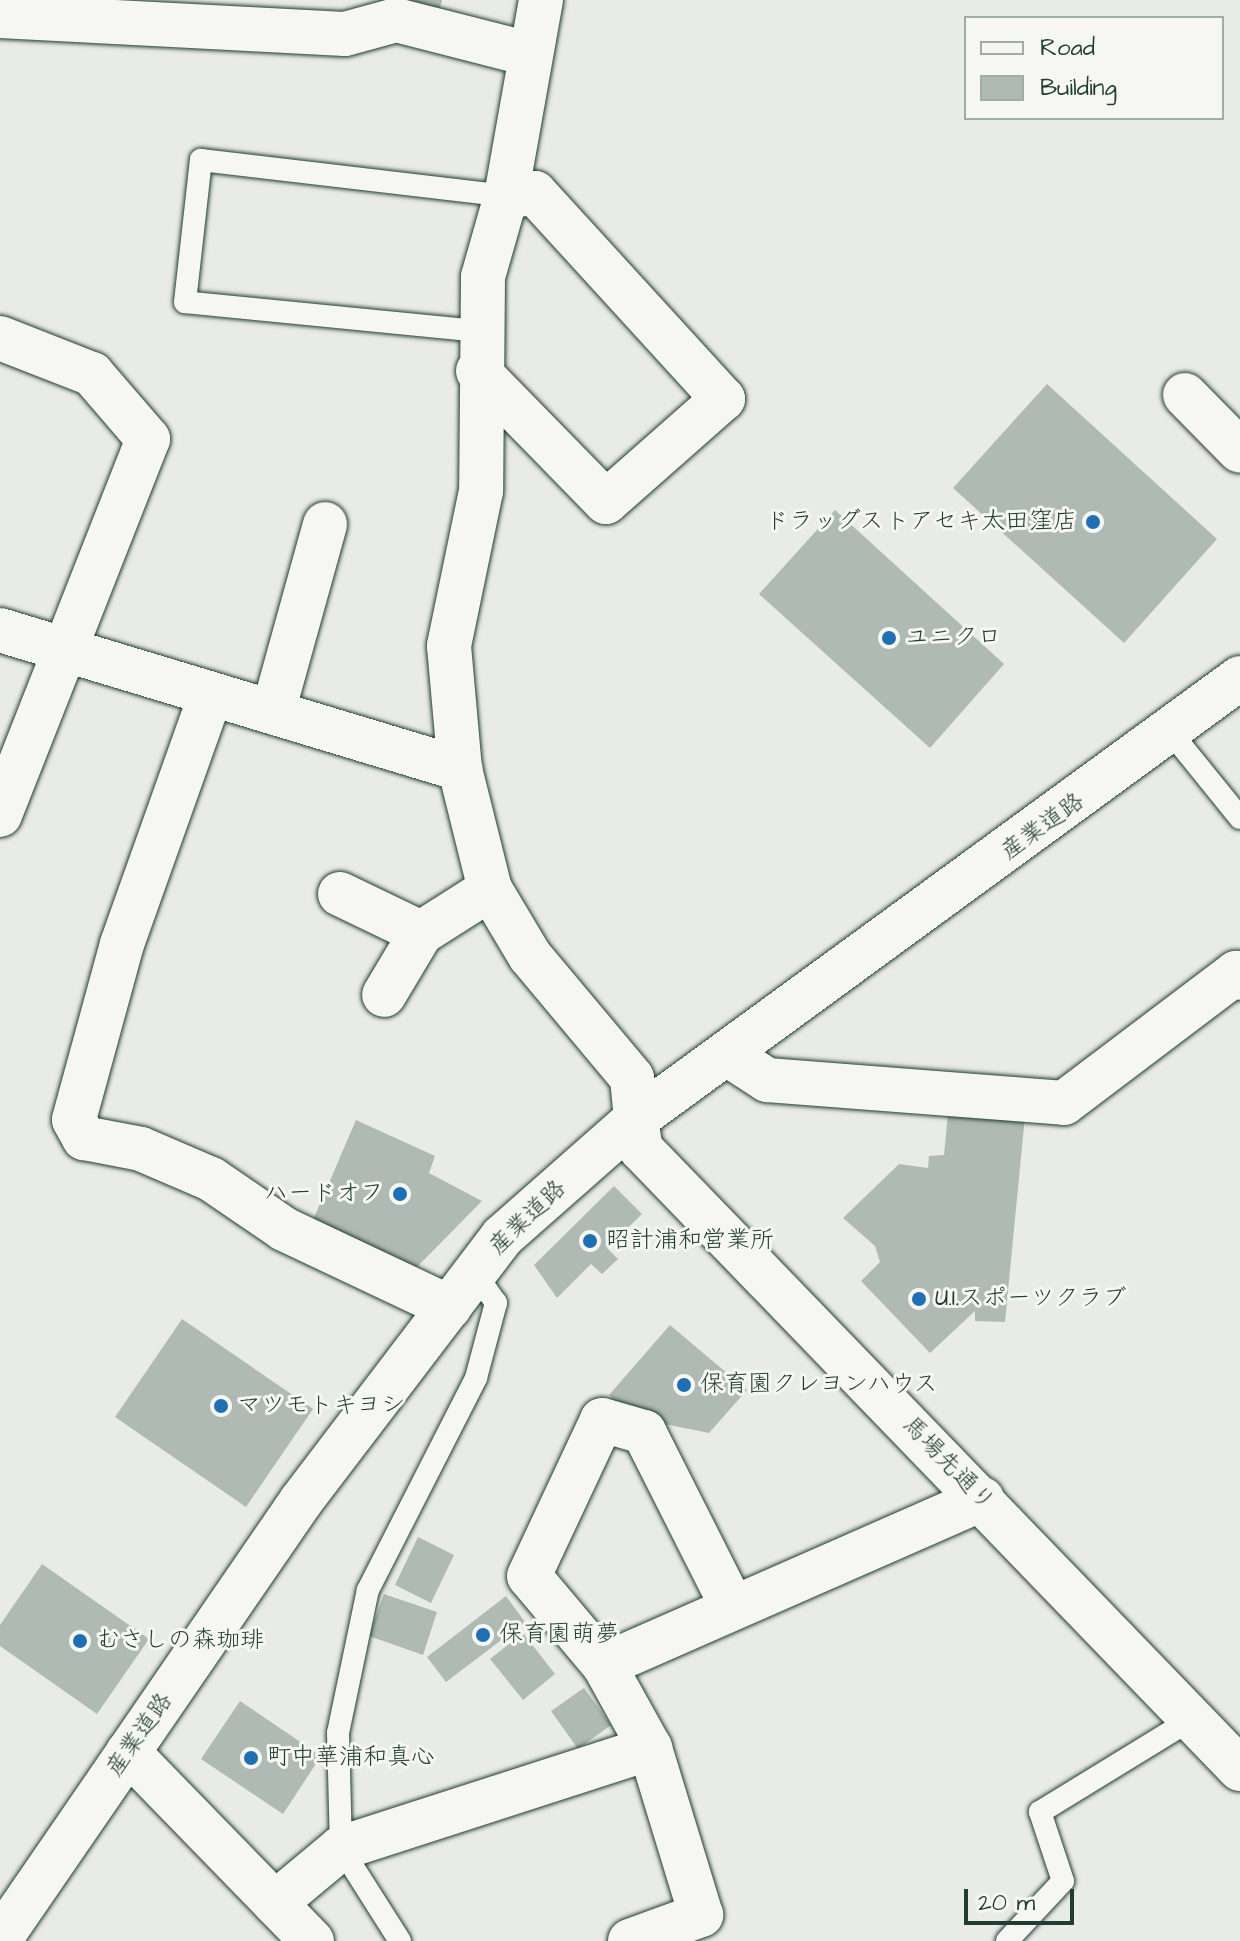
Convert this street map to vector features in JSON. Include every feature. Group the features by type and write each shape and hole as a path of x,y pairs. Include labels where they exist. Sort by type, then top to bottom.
{"street":[{"name":"馬場先通り","path":"541,0 506,196 483,277 479,351 481,491 449,646 460,769 490,889 530,956 632,1078 641,1149 1192,1719 1235,1754"},
{"path":"0,16 345,34 396,20 529,54"},
{"path":"479,351 606,502 723,399 535,193 506,196"},
{"path":"0,338 92,374 148,439 62,649 0,815"},
{"path":"1185,395 1236,439"},
{"path":"273,712 325,524"},
{"path":"0,630 460,769"},
{"name":"産業道路","path":"4,1926 301,1501 502,1237 636,1119 1172,734 1240,678"},
{"path":"211,694 122,944 74,1120 84,1138 141,1149 211,1179 284,1229 462,1290"},
{"path":"384,995 421,933 490,889"},
{"path":"340,894 421,933"},
{"path":"727,1054 767,1080 1064,1103 1236,973 1240,978"},
{"path":"630,1941 701,1915 650,1748 604,1665 529,1576 602,1420 644,1432 732,1606"},
{"path":"604,1665 732,1606 982,1499"},
{"path":"275,1903 341,1848 650,1748"},
{"path":"128,1752 312,1941"}],"lane":[{"path":"479,351 185,302 201,160 506,196"},
{"path":"1172,734 1240,818"},
{"path":"400,1941 341,1848 338,1733 368,1590 476,1378 496,1303 494,1289 462,1290"},
{"path":"1007,1941 1063,1881 1040,1812 1192,1719"}],"building":[{"path":"376,0 442,0 440,8"},
{"path":"1047,384 1217,539 1124,643 953,488"},
{"path":"835,510 1004,664 930,748 759,594"},
{"path":"948,1113 1025,1116 1005,1322 975,1321 975,1311 930,1353 861,1281 880,1262 875,1246 843,1218 899,1164 928,1168 929,1156 944,1155"},
{"path":"356,1120 435,1156 429,1173 482,1201 417,1267 313,1220"},
{"path":"614,1186 642,1214 607,1248 618,1259 602,1274 591,1264 557,1298 534,1265"},
{"path":"182,1319 313,1409 246,1507 115,1417"},
{"path":"670,1325 747,1390 709,1433 630,1417 609,1395"},
{"path":"418,1537 454,1555 431,1603 395,1585"},
{"path":"42,1564 149,1639 97,1714 0,1646 0,1625"},
{"path":"384,1594 437,1612 423,1655 369,1636"},
{"path":"506,1596 525,1622 446,1682 427,1657"},
{"path":"523,1633 555,1674 523,1700 490,1659"},
{"path":"584,1688 611,1725 578,1749 551,1711"},
{"path":"240,1701 321,1756 283,1814 201,1759"}],"place":[{"name":"ドラッグストアセキ太田窪店","path":"1093,522"},
{"name":"ユニクロ","path":"889,638"},
{"name":"ハードオフ","path":"400,1194"},
{"name":"昭計浦和営業所","path":"590,1241"},
{"name":"U.I.スポーツクラブ","path":"919,1299"},
{"name":"保育園クレヨンハウス","path":"684,1385"},
{"name":"マツモトキヨシ","path":"221,1406"},
{"name":"保育園萌夢","path":"483,1635"},
{"name":"むさしの森珈琲","path":"80,1641"},
{"name":"町中華浦和真心","path":"251,1758"}]}
